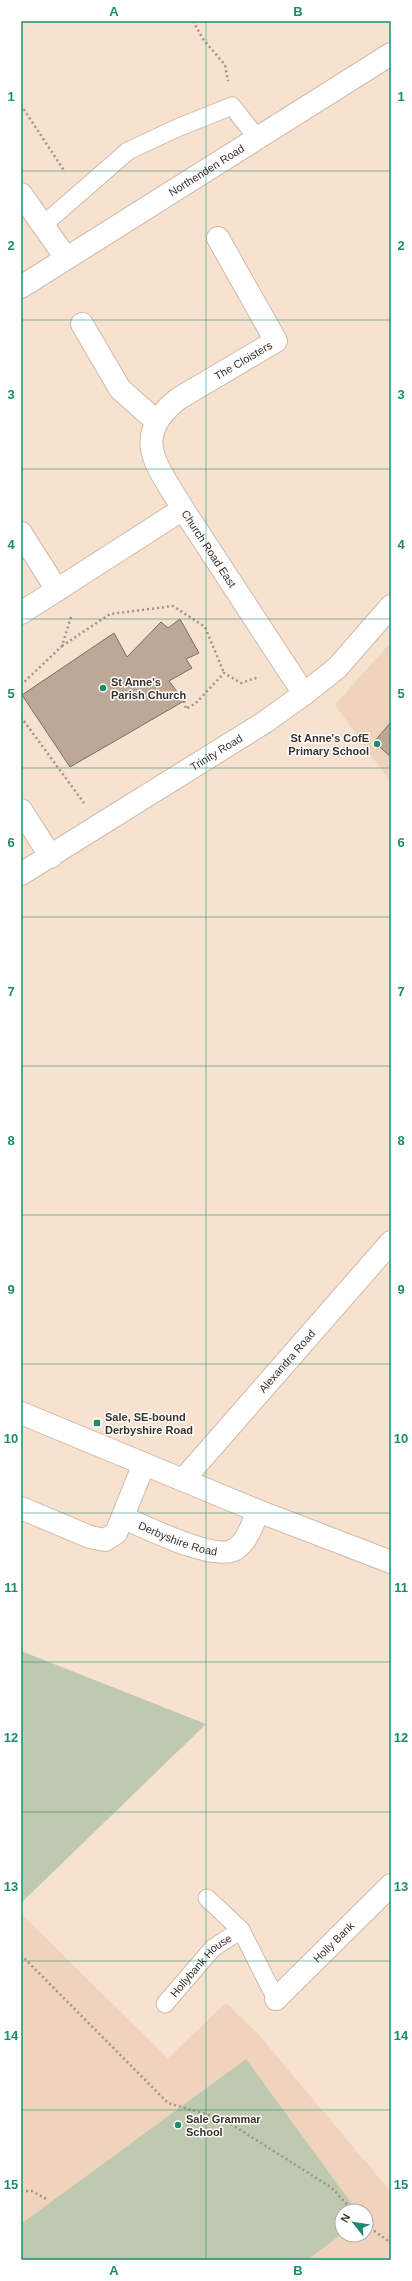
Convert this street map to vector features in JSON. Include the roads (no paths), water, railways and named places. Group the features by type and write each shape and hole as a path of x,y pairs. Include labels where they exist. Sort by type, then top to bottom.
{"street":[{"name":"Northenden Road","path":"21,287 391,54"},
{"path":"21,194 66,258"},
{"name":"The Cloisters","path":"183,509 153,458 151,440 156,421 164,410 178,399 276,341 218,238"},
{"path":"82,324 120,389 156,421"},
{"name":"Church Road East","path":"21,613 183,509 304,694"},
{"path":"21,533 57,590"},
{"name":"Trinity Road","path":"21,874 51,857 100,824 265,722 304,694 337,668 391,606"},
{"path":"21,810 51,857"},
{"name":"Alexandra Road","path":"183,1480 391,1242"},
{"path":"21,1414 258,1511 391,1562"},
{"name":"Derbyshire Road","path":"21,1508 90,1537 105,1540 116,1533 124,1518 144,1464"},
{"name":"Derbyshire Road","path":"124,1518 205,1551 224,1554 236,1549 245,1539 258,1511"},
{"name":"Holly Bank","path":"276,1999 391,1885"}],"lane":[{"path":"42,225 128,151 177,128 232,106 258,139"},
{"name":"Hollybank House","path":"208,1898 240,1930 276,1999"},
{"name":"Hollybank House","path":"165,2004 214,1948 240,1930"}],"place":[{"name":"St Anne's Parish Church","path":"103,688"},
{"name":"St Anne's CofE Primary School","path":"377,744"},
{"name":"Sale, SE-bound Derbyshire Road","path":"97,1423"},
{"name":"Sale Grammar School","path":"178,2125"}]}
